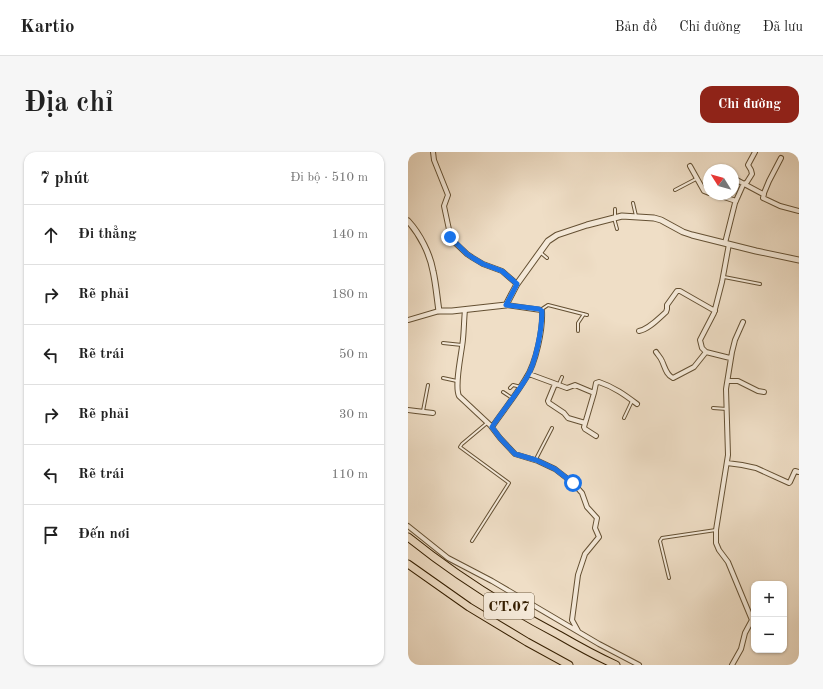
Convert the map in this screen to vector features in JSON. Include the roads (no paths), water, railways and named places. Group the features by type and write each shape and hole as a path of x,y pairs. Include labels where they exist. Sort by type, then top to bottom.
{"highway":[{"name":"CT.07","path":"408,537 480,589 537,623 602,659 616,665"},
{"name":"CT.07","path":"408,564 469,607 569,665"}],"street":[{"path":"434,152 434,160 448,195 444,206 451,239 467,254 483,264 502,271 517,284"},
{"path":"730,358 706,352 702,348 700,340 715,311 723,276 727,244 736,201 744,184 752,174 752,170 748,165 755,152"},
{"path":"780,158 762,198 780,206 799,211"},
{"path":"690,166 703,189"},
{"path":"739,181 764,194"},
{"path":"506,305 517,284 548,241 553,237 587,225 622,216 654,218 692,235 799,260"},
{"path":"408,222 415,229 425,248 433,270 439,312"},
{"path":"639,331 644,330 666,312 667,305 677,291 680,291 715,311"},
{"path":"408,320 439,312 506,305 539,309 542,311 542,327 529,374 492,427"},
{"path":"465,310 458,382 459,396 492,427 515,454 536,460 555,469 573,483 582,493 587,507 597,518 595,528 598,537 585,554 578,575 572,620 578,631"},
{"path":"732,665 741,649 745,633 752,620 728,562 717,547 716,530 727,463 726,389 730,358 735,340 743,322"},
{"path":"656,352 667,372 671,378 673,378 694,367 706,352"},
{"path":"529,374 567,388 575,384 594,393"},
{"path":"728,381 738,381 758,391 764,392"},
{"path":"596,436 585,429 585,423 596,383 599,382 610,386 637,404"},
{"path":"557,384 548,401 549,403 564,413 568,418 585,423"},
{"path":"408,410 433,413"},
{"path":"727,463 756,468 789,483 794,472 799,472"},
{"path":"408,526 454,562 492,580 599,644 639,665"}],"lane":[{"path":"675,190 697,178"},
{"path":"633,203 636,217"},
{"path":"615,209 617,229"},
{"path":"540,252 547,258"},
{"path":"723,276 760,284"},
{"path":"541,310 548,305 587,315"},
{"path":"578,331 578,323 584,314"},
{"path":"443,343 462,345"},
{"path":"557,384 562,377"},
{"path":"443,378 458,382"},
{"path":"422,412 428,385"},
{"path":"510,388 513,385 520,387"},
{"path":"502,392 512,398"},
{"path":"624,418 632,400"},
{"path":"712,408 727,409"},
{"path":"472,541 509,483 460,447 488,423"},
{"path":"536,460 552,428"},
{"path":"669,578 660,541 661,539 716,530"}]}
